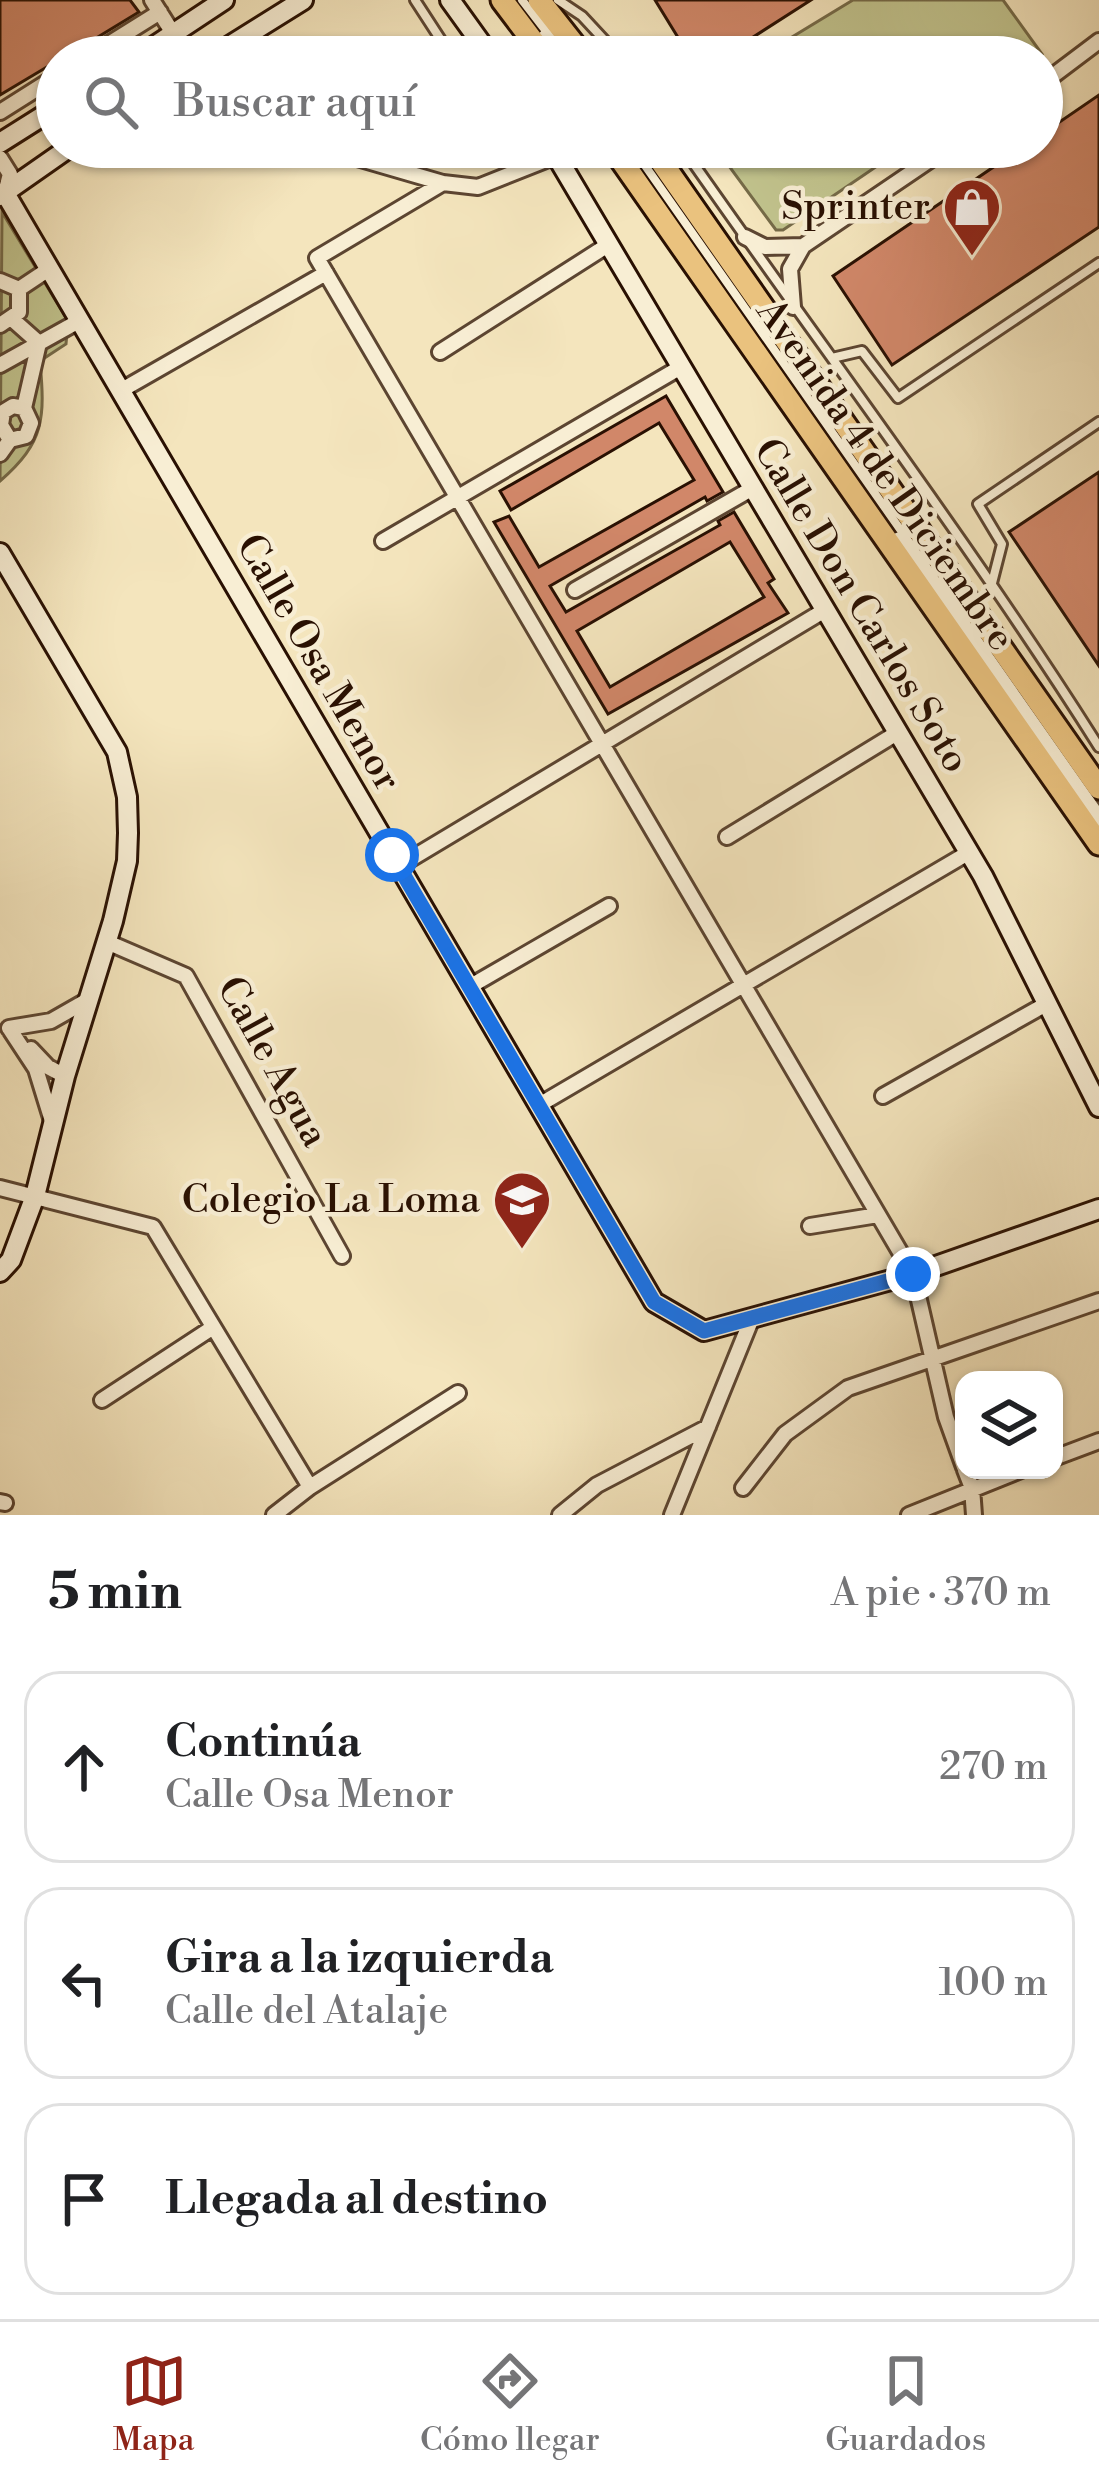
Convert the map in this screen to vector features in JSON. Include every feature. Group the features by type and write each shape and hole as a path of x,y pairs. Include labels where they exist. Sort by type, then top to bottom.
{"main road":[{"path":"502,0 529,36"},
{"path":"539,0 567,36"},
{"name":"Avenida 4 de Diciembre","path":"627,168 1099,844"},
{"name":"Avenida 4 de Diciembre","path":"666,168 1099,788"}],"street":[{"path":"169,36 224,0"},
{"path":"240,36 279,7 302,0"},
{"path":"450,0 476,36"},
{"path":"116,36 156,6 175,36"},
{"path":"1063,68 1099,41"},
{"path":"0,112 36,89"},
{"path":"0,143 36,120"},
{"path":"0,158 10,174 2,193"},
{"path":"2,193 39,168"},
{"path":"391,168 478,187 519,168"},
{"name":"Calle Don Carlos Soto","path":"563,168 968,853 1099,1107"},
{"path":"794,307 790,269 803,247 919,168"},
{"path":"443,183 317,258 913,1274 955,1442"},
{"name":"Calle Osa Menor","path":"2,193 654,1302 704,1331 752,1318"},
{"path":"745,237 765,247 803,247"},
{"path":"440,352 608,245"},
{"path":"19,290 49,269"},
{"path":"121,392 326,273"},
{"path":"0,281 19,290"},
{"path":"19,290 19,312 6,322 39,343"},
{"path":"0,365 80,321"},
{"path":"0,454 10,440 26,436 31,423 24,408 39,343"},
{"path":"383,542 681,367"},
{"path":"10,440 1,425 1,410 24,408"},
{"path":"575,590 753,488"},
{"path":"0,553 117,752 127,797 127,861 107,942 86,1001 35,1196 10,1260 0,1272"},
{"path":"399,866 825,610"},
{"path":"728,838 897,733"},
{"path":"538,1105 968,853"},
{"path":"469,987 609,906"},
{"name":"Calle Agua","path":"107,942 186,976 342,1256"},
{"path":"4,1025 51,1021 86,1001"},
{"path":"883,1096 1048,1003"},
{"path":"4,1025 48,1067 65,1076"},
{"path":"4,1025 36,1070 53,1123"},
{"path":"0,1188 153,1227 310,1487"},
{"path":"672,1515 752,1318 913,1274 1099,1209"},
{"path":"810,1226 878,1215"},
{"path":"742,1488 785,1434 848,1388 1099,1301"},
{"path":"102,1400 212,1328"},
{"path":"274,1515 458,1393"},
{"path":"560,1515 598,1485 707,1427"},
{"path":"1063,1455 1099,1441"},
{"path":"968,1479 974,1515"},
{"path":"909,1515 996,1479"}],"lane":[{"path":"415,0 438,36"},
{"path":"519,0 546,36"},
{"path":"558,0 601,36"},
{"path":"643,168 1099,813"},
{"path":"643,168 1099,824"},
{"path":"697,168 992,585 1099,747"},
{"path":"832,358 862,351 898,398 1099,263"},
{"path":"992,585 1002,544 978,503 1099,422"}],"green space":[{"path":"853,0 1003,0 1029,36 794,36"},
{"path":"730,168 874,168 783,230 776,230"},
{"path":"2,212 68,321 66,344 40,361 41,414 34,441 0,481"}],"building":[{"path":"0,0 130,0 139,12 100,36 36,36 36,74 0,95"},
{"path":"655,0 811,0 755,36 677,36"},
{"path":"1099,95 1099,227 892,365 833,276 992,168 1063,168 1063,120"},
{"path":"666,396 723,492 707,501 705,497 550,586 566,612 720,525 718,521 734,512 774,579 768,583 788,613 608,714 494,522 509,516 539,567 694,480 659,423 511,510 500,491","holes":["730,542 764,597 610,687 577,631"]},
{"path":"1099,472 1099,666 1009,532"}],"place":[{"name":"Sprinter","path":"972,258"},
{"name":"Colegio La Loma","path":"522,1251"}],"route":[{"path":"392,855 654,1302 704,1331 913,1274"}]}
